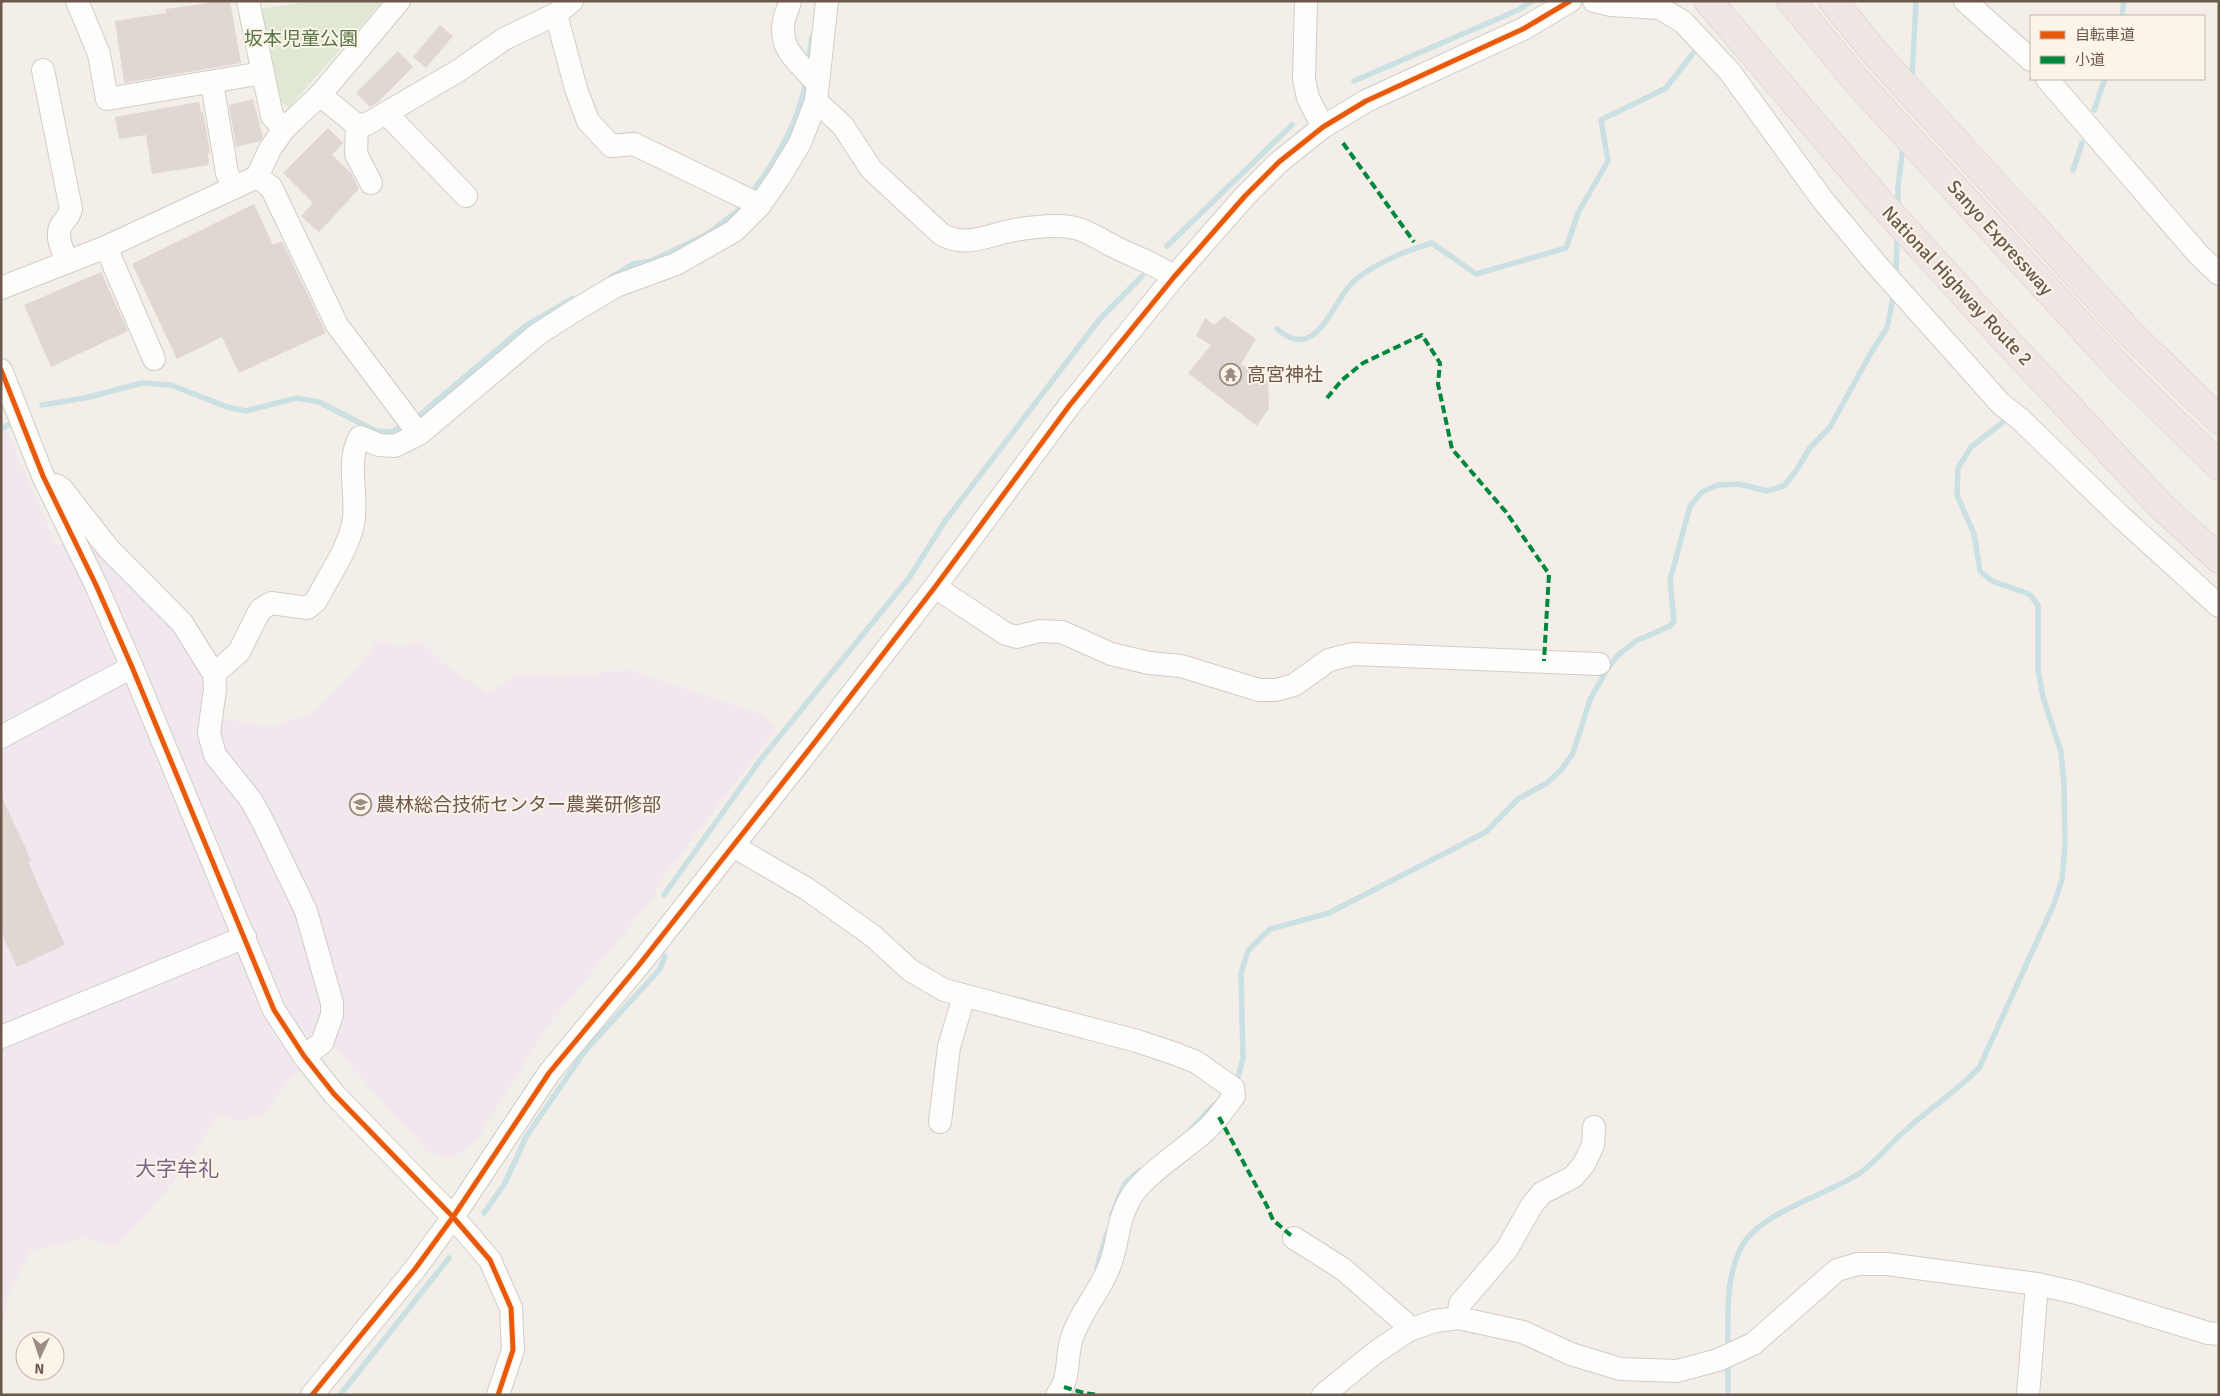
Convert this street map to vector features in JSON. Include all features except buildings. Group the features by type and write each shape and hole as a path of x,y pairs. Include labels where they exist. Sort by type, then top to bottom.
{"highway":[{"name":"National Highway Route 2","path":"1708,1 1918,244 2160,505 2219,559"},
{"name":"Sanyo Expressway","path":"1791,1 1860,85 2123,372 2219,466"},
{"name":"Sanyo Expressway","path":"1833,1 1876,54 2128,331 2219,420"}],"street":[{"path":"78,1 99,54 108,99 263,73"},
{"path":"248,1 272,116 284,129"},
{"path":"1,288 106,247 257,177 270,149 284,129 320,95 398,1"},
{"path":"790,1 784,19 783,39 788,52 812,78 818,78"},
{"path":"214,674 240,652 260,610 272,603 307,608 316,601 348,539 353,524 355,505 353,457 360,437 379,445 395,446 420,434 538,334 616,286 676,264 734,231 760,205 800,143 816,101 827,1"},
{"path":"1306,1 1304,79 1308,98 1323,127"},
{"path":"322,1392 415,1269 549,1073 639,965 935,587 1069,406 1174,277 1245,196 1279,162 1323,127 1366,101 1522,30 1570,1"},
{"path":"1594,1 1611,5 1660,8 1683,22 1730,72 1822,199 1876,264 2001,404 2020,419 2119,515 2219,606"},
{"path":"1965,1 2030,59"},
{"path":"320,95 358,125 367,124 458,71 504,39 564,7 576,89 588,121 611,146 634,144 760,205"},
{"path":"43,70 71,209 68,219 61,226 58,237 67,262"},
{"path":"2048,80 2198,254 2219,274"},
{"path":"212,82 227,173 234,188"},
{"path":"816,101 843,126 871,169 941,234 952,241 977,240 1037,226 1083,229 1112,246 1157,265 1174,277"},
{"path":"387,114 466,196"},
{"path":"358,125 356,154 370,183"},
{"path":"257,177 271,187 337,325 420,434"},
{"path":"106,247 154,359"},
{"path":"1,370 43,476 96,585 132,667 274,1010 304,1056 365,1128 452,1217 490,1260 511,1308 513,1350 498,1395"},
{"path":"43,476 62,489 108,548 182,623 214,674 215,689 209,733 215,754 256,808 306,911 332,1002 332,1015 322,1042 304,1056"},
{"path":"935,587 1006,634 1017,637 1039,630 1062,632 1111,654 1149,663 1181,666 1259,690 1276,690 1294,685 1329,660 1353,654 1599,664"},
{"path":"1,737 132,667"},
{"path":"733,846 808,889 873,936 910,970 927,982 964,996 1137,1041 1173,1053 1196,1062 1233,1088 1234,1096 1207,1130 1132,1194 1121,1214 1107,1272 1082,1314 1071,1340 1064,1387 1057,1395"},
{"path":"1,1037 245,937"},
{"path":"940,1122 949,1047 964,996"},
{"path":"1458,1318 1460,1304 1507,1249 1532,1205 1542,1193 1573,1176 1584,1164 1593,1145 1594,1127"},
{"path":"1294,1238 1343,1269 1404,1322 1409,1330"},
{"path":"1323,1395 1376,1352 1409,1330 1435,1321 1458,1318 1523,1332 1570,1354 1620,1369 1677,1371 1718,1360 1753,1344 1837,1270 1858,1264 1887,1264 2037,1284 2077,1293 2208,1333 2219,1334"},
{"path":"2028,1395 2037,1284"}],"shaded area":[{"name":"農林総合技術センター農業研修部","path":"1,418 56,544 94,546 169,620 207,676 205,715 270,727 314,712 359,668 376,642 406,647 422,641 443,663 488,693 518,674 562,677 628,670 763,715 776,729 661,880 654,897 546,1028 477,1139 453,1159 428,1152 332,1045 290,1078 264,1114 239,1122 217,1114 198,1149 165,1193 117,1246 82,1238 30,1252 8,1297 1,1336"}],"green space":[{"name":"坂本児童公園","path":"314,1 383,1 289,107 278,101 258,9"}],"waterway":[{"path":"1354,81 1518,10 1532,1"},
{"path":"1912,80 1916,1"},
{"path":"2122,15 2124,1"},
{"path":"808,65 812,37"},
{"path":"1277,329 1291,338 1303,339 1313,335 1322,326 1345,291 1361,275 1391,258 1432,243 1476,274 1566,248 1578,213 1608,161 1601,120 1666,88 1694,52"},
{"path":"750,195 769,169 786,140 803,95 806,79"},
{"path":"2094,110 2105,80"},
{"path":"1167,246 1292,125"},
{"path":"2073,170 2082,143"},
{"path":"1898,209 1898,186 1903,146"},
{"path":"611,277 633,264 651,261 706,235 739,210 745,202"},
{"path":"1896,276 1897,236"},
{"path":"664,895 761,759 909,578 945,521 1099,320 1142,276"},
{"path":"1238,1077 1243,1058 1241,973 1248,951 1270,929 1329,913 1486,832 1518,799 1547,783 1562,769 1573,753 1590,700 1607,669 1618,655 1636,641 1670,626 1674,621 1670,580 1690,506 1702,492 1718,485 1739,484 1767,491 1784,486 1798,468 1809,449 1830,427 1872,351 1887,328 1894,293"},
{"path":"415,419 525,326 572,299"},
{"path":"42,405 85,398 142,383 171,385 227,407 246,411 297,398 319,402 376,431 391,432 405,425"},
{"path":"1728,1350 1730,1284 1742,1246 1751,1234 1779,1214 1860,1173 1873,1163 1901,1134 1979,1068 2054,904 2062,879 2065,846 2064,784 2061,752 2043,697 2038,670 2038,605 2029,594 1992,581 1980,571 1974,534 1957,495 1958,468 1971,447 2002,423"},
{"path":"1,429 8,425"},
{"path":"484,1213 505,1183 526,1137 585,1051 660,969 665,956"},
{"path":"1191,1129 1214,1105"},
{"path":"1112,1214 1125,1183 1139,1171"},
{"path":"1097,1267 1107,1233"},
{"path":"340,1395 449,1258"},
{"path":"1728,1362 1728,1395"}],"marked path":[{"path":"1343,143 1414,242"},
{"path":"1327,398 1342,380 1363,363 1422,335 1440,363 1438,384 1452,449 1506,512 1549,574 1544,661"},
{"path":"1219,1117 1273,1220 1294,1238"},
{"path":"1064,1387 1099,1395"}],"cycle path":[{"path":"312,1395 415,1269 453,1217 549,1073 639,965 811,747 935,587 1069,406 1174,277 1245,196 1279,162 1323,127 1366,101 1523,29 1570,1"},
{"path":"1,370 43,476 96,585 132,667 274,1010 304,1056 334,1094 453,1217 490,1260 511,1308 513,1350 498,1395"}],"place":[{"name":"高宮神社","path":"1231,375"},
{"name":"農林総合技術センター農業研修部","path":"360,805"}],"district":[{"name":"大字牟礼","path":"177,1169"}]}
